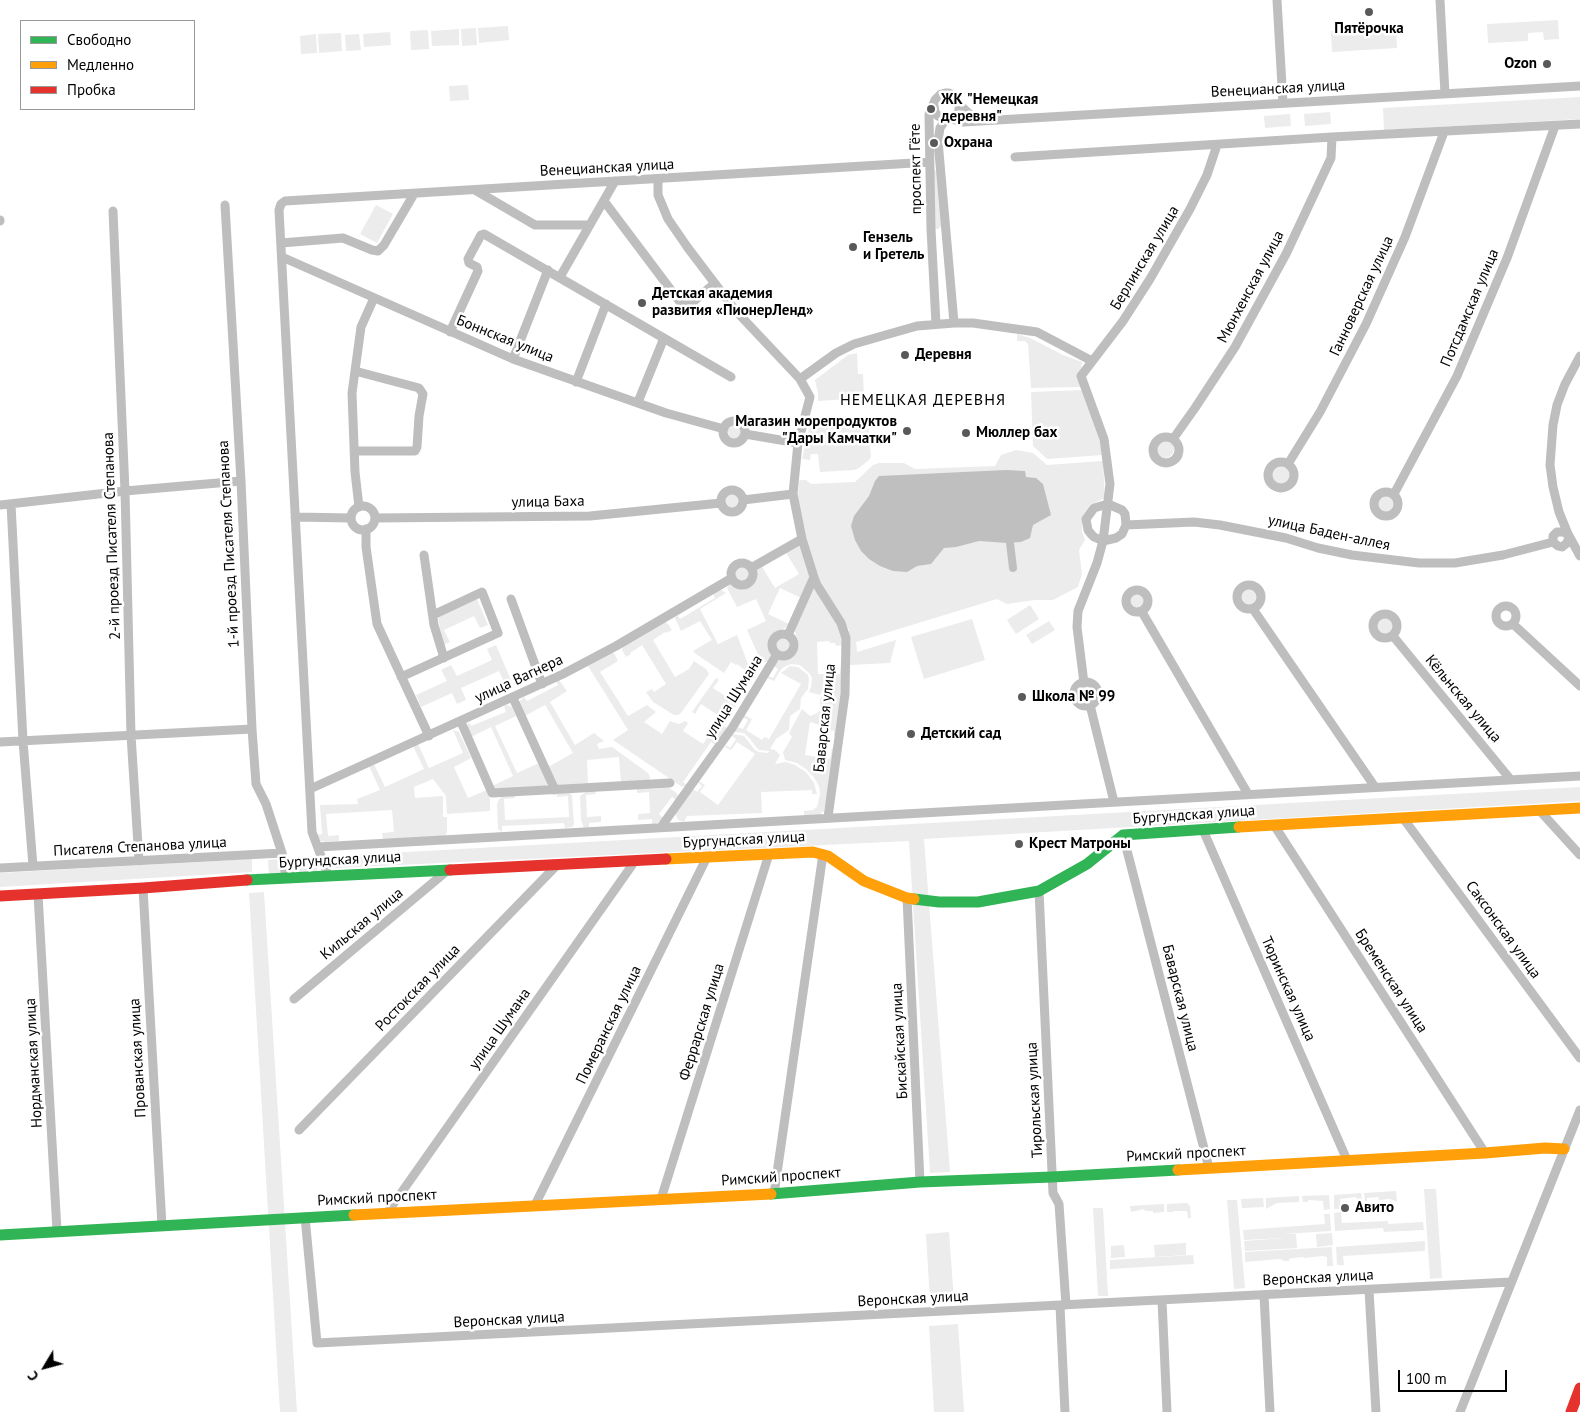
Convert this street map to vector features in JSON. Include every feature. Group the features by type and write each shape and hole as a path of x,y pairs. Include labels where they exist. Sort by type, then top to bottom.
{"street":[{"path":"1277,0 1284,103"},
{"path":"1440,0 1445,94"},
{"name":"Венецианская улица","path":"946,118 963,122 1580,86"},
{"path":"949,93 959,100 960,105 958,113 946,118 935,112 934,104 941,94 949,93"},
{"name":"проспект Гёте","path":"934,104 929,124 931,229 936,324"},
{"path":"960,105 977,121"},
{"name":"проспект Гёте","path":"946,118 940,128 938,141 954,323"},
{"path":"1015,157 1580,124"},
{"name":"Потсдамская улица","path":"1394,494 1457,376 1507,258 1555,126"},
{"name":"Ганноверская улица","path":"1288,464 1320,412 1366,324 1405,237 1444,132"},
{"name":"Мюнхенская улица","path":"1173,439 1235,347 1286,254 1331,158 1332,137"},
{"name":"Берлинская улица","path":"1108,504 1110,484 1104,439 1081,376 1123,321 1150,279 1207,175 1217,145"},
{"name":"Венецианская улица","path":"281,243 279,210 281,204 286,201 930,162"},
{"path":"658,179 658,195 668,219 714,284 753,331 800,379 836,353 854,344 917,326 936,324 973,323 1037,332 1092,361"},
{"path":"560,277 615,182"},
{"path":"474,190 535,225 590,225"},
{"path":"328,875 312,832 281,243 343,238 372,250 378,250 384,246 414,194"},
{"path":"604,201 680,302 694,301 714,284"},
{"name":"1-й проезд Писателя Степанова","path":"225,205 256,784 266,804 282,853 286,877"},
{"name":"2-й проезд Писателя Степанова","path":"112,211 125,491 131,735 139,861"},
{"path":"450,332 478,271 477,267 467,261 481,235 484,234 731,377"},
{"name":"Боннская улица","path":"282,257 513,359 666,413 724,429"},
{"path":"513,359 548,270"},
{"path":"359,507 355,472 352,393 361,327 374,298"},
{"path":"576,382 606,304"},
{"path":"638,402 664,338"},
{"path":"1580,356 1565,384 1557,406 1550,464 1559,512 1580,556"},
{"path":"354,451 415,451 423,394 419,388 355,371"},
{"name":"Баварская улица","path":"800,379 810,397 798,442 793,494 802,539 814,577 841,623 846,638 845,694 828,817"},
{"path":"736,421 742,424 745,434 738,442 731,442 725,436 724,429 729,422 736,421"},
{"path":"745,434 798,442"},
{"path":"0,505 240,481"},
{"path":"730,490 737,491 743,500 741,506 732,512 722,504 722,496 730,490"},
{"path":"743,500 793,494"},
{"path":"11,504 23,741 33,866"},
{"name":"улица Баха","path":"375,518 590,516 722,504"},
{"path":"1084,683 1077,627 1078,611 1097,563 1103,541 1108,504"},
{"path":"1108,504 1122,510 1126,517 1126,525 1122,534 1116,538 1103,541 1091,534 1088,530 1086,519 1094,508 1108,504"},
{"path":"359,507 370,508 375,518 372,525 363,530 353,525 351,518 353,511 359,507"},
{"path":"295,518 351,518"},
{"name":"улица Баден-аллея","path":"1126,525 1194,522 1286,538 1318,548 1352,555 1419,563 1455,563 1503,555 1553,542 1557,532 1569,535"},
{"path":"366,529 366,547 377,624 429,736"},
{"path":"750,568 802,539"},
{"path":"424,555 434,625 444,658"},
{"path":"744,563 750,568 752,577 745,584 738,584 732,578 732,570 736,564 744,563"},
{"path":"788,635 814,577"},
{"name":"улица Вагнера","path":"310,789 542,684 616,646 732,578"},
{"path":"401,678 498,633 482,592 433,615"},
{"path":"511,599 542,684"},
{"path":"1253,609 1376,787"},
{"path":"1142,612 1248,794"},
{"path":"1513,624 1580,686"},
{"path":"778,635 788,635 793,640 794,648 790,653 783,656 777,654 773,648 773,641 778,635"},
{"name":"Кёльнская улица","path":"1393,636 1512,780"},
{"name":"улица Шумана","path":"661,827 732,728 777,654"},
{"path":"1084,683 1091,684 1096,689 1096,700 1090,705 1080,705 1074,697 1076,688 1084,683"},
{"path":"512,698 555,790"},
{"path":"1090,705 1114,802"},
{"path":"461,722 492,793 670,784"},
{"path":"0,742 252,729"},
{"name":"Бургундская улица","path":"318,847 1580,776"},
{"name":"Бургундская улица","path":"0,896 286,877 556,866 813,852 828,856 864,881 908,898 940,902 978,902 1039,891 1087,864 1123,835 1580,808"},
{"path":"1540,810 1580,855"},
{"name":"Саксонская улица","path":"1403,818 1580,1058"},
{"name":"Бременская улица","path":"1274,825 1485,1153"},
{"name":"Тюринская улица","path":"1204,830 1347,1160"},
{"name":"Баварская улица","path":"1123,835 1209,1168"},
{"name":"Писателя Степанова улица","path":"0,868 282,853"},
{"name":"Феррарская улица","path":"661,1199 769,854"},
{"path":"774,1194 823,854"},
{"name":"Померанская улица","path":"535,1205 707,857"},
{"name":"улица Шумана","path":"387,1213 635,861"},
{"name":"Ростокская улица","path":"299,1130 556,866"},
{"name":"Кильская улица","path":"294,999 448,870"},
{"name":"Прованская улица","path":"143,888 162,1226"},
{"name":"Тирольская улица","path":"1039,891 1052,1177 1054,1196 1059,1204 1065,1412"},
{"name":"Нордманская улица","path":"38,894 56,1231"},
{"name":"Бискайская улица","path":"908,898 920,1182"},
{"path":"1460,1412 1580,1110"},
{"name":"Римский проспект","path":"0,1235 305,1216 774,1194 920,1182 1052,1177 1545,1148 1564,1149"},
{"name":"Веронская улица","path":"305,1216 317,1343 1511,1282"},
{"path":"1369,1290 1376,1412"},
{"path":"1264,1295 1270,1412"},
{"path":"1162,1300 1167,1412"},
{"path":"1571,1412 1580,1388"}],"shaded area":[{"path":"1558,20 1559,39 1544,40 1543,32 1528,33 1528,41 1488,43 1487,24"},
{"path":"508,26 509,40 479,43 478,28"},
{"path":"1396,27 1397,48 1332,52 1331,31"},
{"path":"476,28 477,45 462,46 461,29"},
{"path":"459,29 459,45 432,46 431,31"},
{"path":"428,30 429,49 411,50 410,31"},
{"path":"390,32 391,45 364,47 363,34"},
{"path":"341,33 342,51 319,53 318,34"},
{"path":"316,34 317,53 301,54 300,36"},
{"path":"359,34 361,50 346,51 345,35"},
{"path":"468,85 469,100 450,101 449,86"},
{"path":"1580,97 1580,119 1384,130 1383,108"},
{"path":"1330,112 1331,124 1305,126 1304,114"},
{"path":"1290,114 1291,126 1265,128 1264,116"},
{"path":"934,169 937,172 942,226 938,229 935,229"},
{"path":"376,205 393,214 377,243 360,234"},
{"path":"1017,334 1082,362 1078,374 1080,387 1031,388 1028,344 1025,341 1017,341"},
{"path":"857,353 858,374 863,374 864,398 818,401 815,380 848,355"},
{"path":"1083,390 1098,431 1102,455 1047,459 1033,446 1031,392"},
{"path":"868,422 871,457 859,468 820,472 818,454 811,454 810,460 802,459 810,425"},
{"path":"732,425 738,425 742,432 738,439 732,439 728,435 728,429"},
{"path":"1165,440 1171,443 1174,449 1171,455 1165,458 1159,455 1156,449 1159,443"},
{"path":"1016,450 1033,453 1047,465 1103,461 1105,498 1090,505 1082,516 1082,532 1085,540 1079,550 1082,574 1078,587 1053,600 1035,600 1007,604 997,599 856,642 857,652 896,640 890,663 850,665 849,630 821,583 807,543 798,496 800,480 806,480 811,484 855,482 873,465 879,463 904,463 915,469 995,466 1001,455"},
{"path":"1281,466 1287,469 1290,475 1287,481 1281,484 1275,481 1272,475 1275,469"},
{"path":"1006,470 1025,471 1026,477 1036,478 1043,484 1051,515 1033,525 1030,538 1021,542 979,541 944,548 931,564 917,566 907,572 893,571 880,566 861,551 855,540 851,526 854,516 869,496 879,476"},
{"path":"729,494 735,494 739,501 735,508 729,508 725,504 725,498"},
{"path":"1386,495 1392,498 1395,504 1392,510 1386,513 1380,510 1377,504 1380,498"},
{"path":"799,545 811,576 801,598 780,588 768,614 789,624 771,636 768,642 771,655 768,661 762,663 747,630 766,621 756,599 737,607 727,588 730,584 742,588 750,586 756,578 756,568 761,565 775,588 799,574 785,551"},
{"path":"739,567 745,567 749,574 745,581 739,581 735,577 735,571"},
{"path":"1249,588 1255,591 1258,597 1255,603 1249,606 1243,603 1240,597 1243,591"},
{"path":"720,589 726,593 700,609 718,644 737,635 753,677 724,726 728,729 716,745 711,742 683,782 687,785 682,787 613,740 628,730 588,666 610,653 614,653 618,661 600,672 628,716 647,705 656,712 644,722 662,734 670,721 679,724 685,721 688,723 683,731 703,744 721,717 701,704 695,714 692,712 716,678 719,680 713,688 731,700 749,673 731,662 724,673 696,654 693,651 712,640 700,621 681,631 675,618 677,615 680,619 715,598 713,593"},
{"path":"815,589 842,630 842,651 841,645 836,646 835,643 830,643 829,641 817,642 818,674 840,674 841,662 843,662 837,736 834,736 834,731 830,730 830,728 810,722 805,755 830,759 832,748 835,749 824,811 819,815 804,817 804,811 813,810 817,807 820,794 819,786 806,769 797,763 785,760 783,752 792,737 789,733 802,709 810,716 820,711 826,725 829,725 820,707 820,700 826,687 835,676 828,680 820,695 809,692 812,678 800,665 791,664 784,667 774,681 767,678 768,676 773,678 778,669 773,666 775,663 781,659 792,657 797,652 799,644 794,629 812,590"},
{"path":"1137,593 1143,596 1146,602 1143,608 1137,611 1131,608 1128,602 1131,596"},
{"path":"477,599 488,625 480,628 474,616 444,630 450,642 443,645 438,617"},
{"path":"1030,605 1039,619 1016,634 1007,620"},
{"path":"1385,616 1391,619 1394,625 1391,631 1385,634 1379,631 1376,625 1379,619"},
{"path":"972,619 985,660 924,679 911,637"},
{"path":"1049,621 1055,630 1032,644 1026,635"},
{"path":"665,622 672,630 653,640 675,677 689,669 694,661 706,669 709,674 678,715 674,715 653,702 646,692 652,689 654,692 666,684 642,645 626,657 622,650 623,646"},
{"path":"780,638 786,638 790,645 786,652 780,652 776,648 776,642"},
{"path":"496,645 511,680 504,682 499,671 461,688 466,700 457,704 452,693 421,707 416,695 447,681 441,670 451,665 457,676 492,660 487,649"},
{"path":"790,666 798,667 808,675 808,689 801,698 800,709 790,716 789,730 776,739 770,749 775,750 780,755 775,764 786,762 806,772 814,783 817,794 812,794 812,790 761,792 762,813 687,816 684,822 678,820 675,813 693,789 697,792 702,786 699,781 705,785 700,792 718,805 755,754 737,742 731,750 725,747 726,745 730,748 736,739 732,736 733,734 744,736 755,750 768,753 769,751 759,750 744,733 734,732 737,727 743,729 748,720 743,717 744,715 752,719 746,730 762,740 764,737 769,739 801,684 781,673"},
{"path":"559,680 567,691 550,702 575,745 594,733 604,741 597,744 599,749 612,747 648,773 649,780 621,783 619,757 587,760 588,783 557,785 548,767 573,753 545,705 525,716 519,702 524,697 527,701 558,685 556,681"},
{"path":"1082,686 1088,686 1093,691 1091,700 1082,702 1077,697 1077,691"},
{"path":"504,706 512,707 516,716 495,726 517,773 539,763 548,784 546,786 495,789 492,786 513,776 491,727 471,737 467,726 469,722 471,726 506,712"},
{"path":"453,730 459,732 471,758 454,767 468,798 487,790 490,800 490,811 447,814 446,796 433,779 414,787 415,798 443,796 443,817 447,817 447,832 445,836 383,840 382,833 394,832 392,810 326,814 328,836 339,835 339,841 320,841 316,835 322,834 320,805 358,804 357,799 380,790 369,766 374,764 385,787 424,769 413,746 418,744 429,768 463,753"},
{"path":"1580,787 1580,801 924,839 950,1172 930,1173 909,841 335,868 334,856"},
{"path":"669,788 677,793 678,796 676,800 672,797 659,814 663,818 661,821 652,824 652,819 638,820 638,814 650,813 649,792 637,793 637,789"},
{"path":"595,791 596,794 586,795 587,817 601,816 601,822 589,823 589,827 584,828 581,820 580,796 586,792"},
{"path":"557,793 570,793 572,796 574,824 572,827 565,828 564,823 502,826 502,832 498,829 497,804 503,796 515,795 515,798 504,799 505,820 569,817 568,796 557,797"},
{"path":"316,856 317,872 269,875 268,860"},
{"path":"252,859 252,872 0,887 0,873"},
{"path":"264,892 297,1412 280,1412 249,893"},
{"path":"1424,1189 1436,1189 1442,1278 1430,1279"},
{"path":"1396,1191 1397,1202 1390,1199 1379,1200 1378,1197 1367,1198 1367,1201 1365,1201 1364,1193"},
{"path":"1361,1193 1362,1199 1357,1199 1356,1197 1340,1199 1341,1209 1334,1209 1334,1195"},
{"path":"1329,1195 1330,1209 1324,1210 1323,1201 1308,1200 1308,1202 1303,1202 1302,1196"},
{"path":"1299,1196 1299,1202 1277,1203 1266,1209 1266,1198"},
{"path":"1263,1198 1264,1207 1242,1208 1241,1199"},
{"path":"1227,1200 1237,1200 1245,1288 1234,1289"},
{"path":"1187,1203 1190,1206 1191,1218 1188,1218 1187,1211 1167,1212 1167,1204"},
{"path":"1164,1204 1164,1212 1153,1213 1153,1211 1145,1211 1144,1209 1131,1212 1130,1206"},
{"path":"1093,1208 1103,1208 1108,1296 1098,1296"},
{"path":"1341,1212 1342,1223 1388,1221 1388,1224 1423,1222 1424,1230 1384,1232 1383,1228 1335,1231 1334,1213"},
{"path":"1324,1214 1330,1214 1331,1231 1284,1234 1296,1234 1297,1248 1245,1251 1244,1241 1284,1238 1244,1240 1243,1230 1325,1224"},
{"path":"949,1232 954,1300 930,1301 926,1234"},
{"path":"1332,1233 1333,1245 1317,1247 1316,1234"},
{"path":"1425,1241 1425,1251 1343,1256 1344,1265 1337,1265 1336,1247"},
{"path":"1186,1243 1186,1255 1155,1257 1154,1245"},
{"path":"1124,1245 1125,1257 1111,1258 1111,1246"},
{"path":"1332,1247 1333,1266 1327,1266 1327,1257 1322,1256 1293,1258 1289,1259 1289,1261 1280,1259 1245,1262 1245,1252"},
{"path":"1193,1255 1194,1264 1110,1269 1110,1260"},
{"path":"958,1324 964,1412 934,1412 929,1326"}],"waterway":[{"path":"1010,543 1013,568"}],"traffic: fast":[{"path":"914,899 939,902 978,902 1039,891 1087,864 1123,835 1239,827"},
{"path":"247,880 450,870"},
{"path":"771,1194 920,1182 1178,1170"},
{"path":"0,1235 354,1215"}],"traffic: slow":[{"path":"1239,827 1580,808"},
{"path":"666,859 813,852 828,856 864,881 914,899"},
{"path":"1178,1170 1545,1148 1564,1149"},
{"path":"354,1215 771,1194"}],"traffic: jam":[{"path":"450,870 666,859"},
{"path":"0,896 247,880"},
{"path":"1571,1412 1580,1388"}],"place":[{"name":"Пятёрочка","path":"1369,12"},
{"name":"Ozon","path":"1547,64"},
{"name":"ЖК \"Немецкая деревня\"","path":"931,109"},
{"name":"Охрана","path":"934,143"},
{"name":"Гензель и Гретель","path":"853,247"},
{"name":"Детская академия развития «ПионерЛенд»","path":"642,303"},
{"name":"Деревня","path":"905,355"},
{"name":"Магазин морепродуктов \"Дары Камчатки\"","path":"907,431"},
{"name":"Мюллер бах","path":"966,433"},
{"name":"Школа № 99","path":"1022,697"},
{"name":"Детский сад","path":"911,734"},
{"name":"Крест Матроны","path":"1019,844"},
{"name":"Авито","path":"1345,1208"}],"district":[{"name":"НЕМЕЦКАЯ ДЕРЕВНЯ","path":"923,400"}]}
